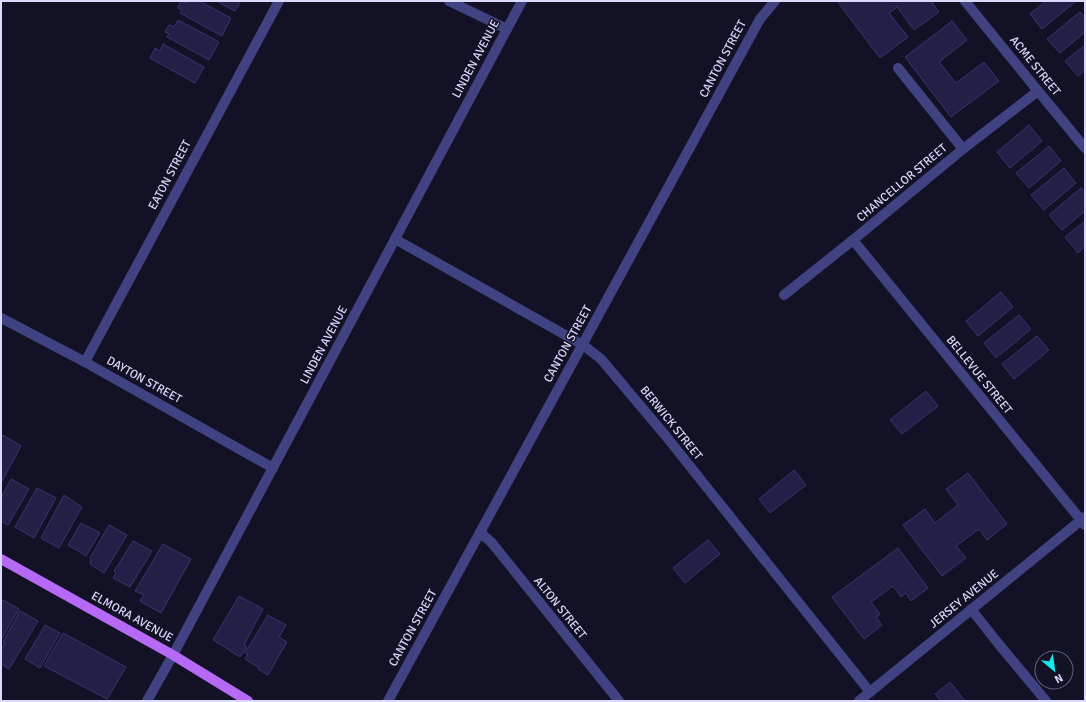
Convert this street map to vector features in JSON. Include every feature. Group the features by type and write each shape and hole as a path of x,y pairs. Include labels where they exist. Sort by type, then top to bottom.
{"main road":[{"name":"ELMORA AVENUE","path":"1,559 173,655 248,701"}],"street":[{"name":"EATON STREET","path":"85,362 279,1"},
{"path":"449,1 507,29"},
{"name":"LINDEN AVENUE","path":"147,701 522,1"},
{"name":"CANTON STREET","path":"388,701 760,19 775,1"},
{"name":"ACME STREET","path":"965,1 1085,148"},
{"path":"898,68 963,149"},
{"name":"CHANCELLOR STREET","path":"784,295 963,149 1038,91"},
{"name":"BERWICK STREET","path":"395,239 583,344 601,359 665,435 870,692"},
{"name":"BELLEVUE STREET","path":"853,240 1084,521"},
{"name":"DAYTON STREET","path":"1,318 85,362 273,468"},
{"name":"JERSEY AVENUE","path":"858,701 971,609 1084,521"},
{"name":"ALTON STREET","path":"480,532 492,543 619,701"},
{"path":"971,609 1046,701"}],"building":[{"path":"181,1 186,3 187,1 199,1 231,18 222,36 180,13 182,10 178,8"},
{"path":"216,1 241,1 235,11"},
{"path":"837,1 931,1 939,12 914,30 897,7 889,13 908,37 880,58"},
{"path":"1046,1 1075,2 1042,29 1030,14"},
{"path":"1080,12 1085,18 1085,32 1060,53 1047,39"},
{"path":"178,20 219,42 209,60 167,37 169,34 165,32 169,25 174,27"},
{"path":"952,21 967,40 939,62 956,83 984,62 999,81 951,117 905,57"},
{"path":"163,44 204,67 195,83 150,58 155,48 160,51"},
{"path":"1085,45 1085,70 1078,76 1065,61"},
{"path":"1029,125 1042,141 1010,168 997,152"},
{"path":"1049,146 1061,161 1029,188 1016,173"},
{"path":"1064,168 1076,183 1044,210 1031,195"},
{"path":"1081,188 1085,192 1085,211 1062,230 1049,215"},
{"path":"1085,221 1085,246 1078,253 1065,237"},
{"path":"1001,292 1013,307 978,336 966,321"},
{"path":"1019,315 1031,329 996,358 984,343"},
{"path":"1037,336 1049,350 1014,379 1002,364"},
{"path":"926,391 938,406 902,434 890,420"},
{"path":"3,435 21,446 1,483 1,438"},
{"path":"794,470 806,485 770,513 759,499"},
{"path":"968,473 1007,524 987,540 979,529 956,546 966,558 942,576 903,525 925,509 935,523 958,505 946,489"},
{"path":"11,479 29,489 8,525 1,521 1,498"},
{"path":"37,488 56,498 34,538 15,527"},
{"path":"64,495 82,507 59,548 41,538"},
{"path":"81,523 100,533 86,556 68,545"},
{"path":"109,525 127,535 104,573 90,564 90,558"},
{"path":"708,540 720,554 685,583 673,568"},
{"path":"133,541 152,551 130,587 113,578 116,573 114,571"},
{"path":"163,544 191,559 161,613 140,601 144,595 135,591"},
{"path":"898,548 928,588 911,601 906,593 901,597 893,586 871,602 880,614 876,617 882,625 864,639 832,597"},
{"path":"239,596 263,609 244,645 247,647 240,657 213,640"},
{"path":"3,600 19,609 1,640 1,603"},
{"path":"20,611 38,621 9,669 1,664 1,650 5,642 3,642"},
{"path":"268,615 286,625 279,637 287,642 268,675 245,659 248,654 245,653"},
{"path":"45,625 60,633 40,668 25,659"},
{"path":"63,633 126,667 107,699 44,666"},
{"path":"950,682 965,701 941,701 935,694"}]}
